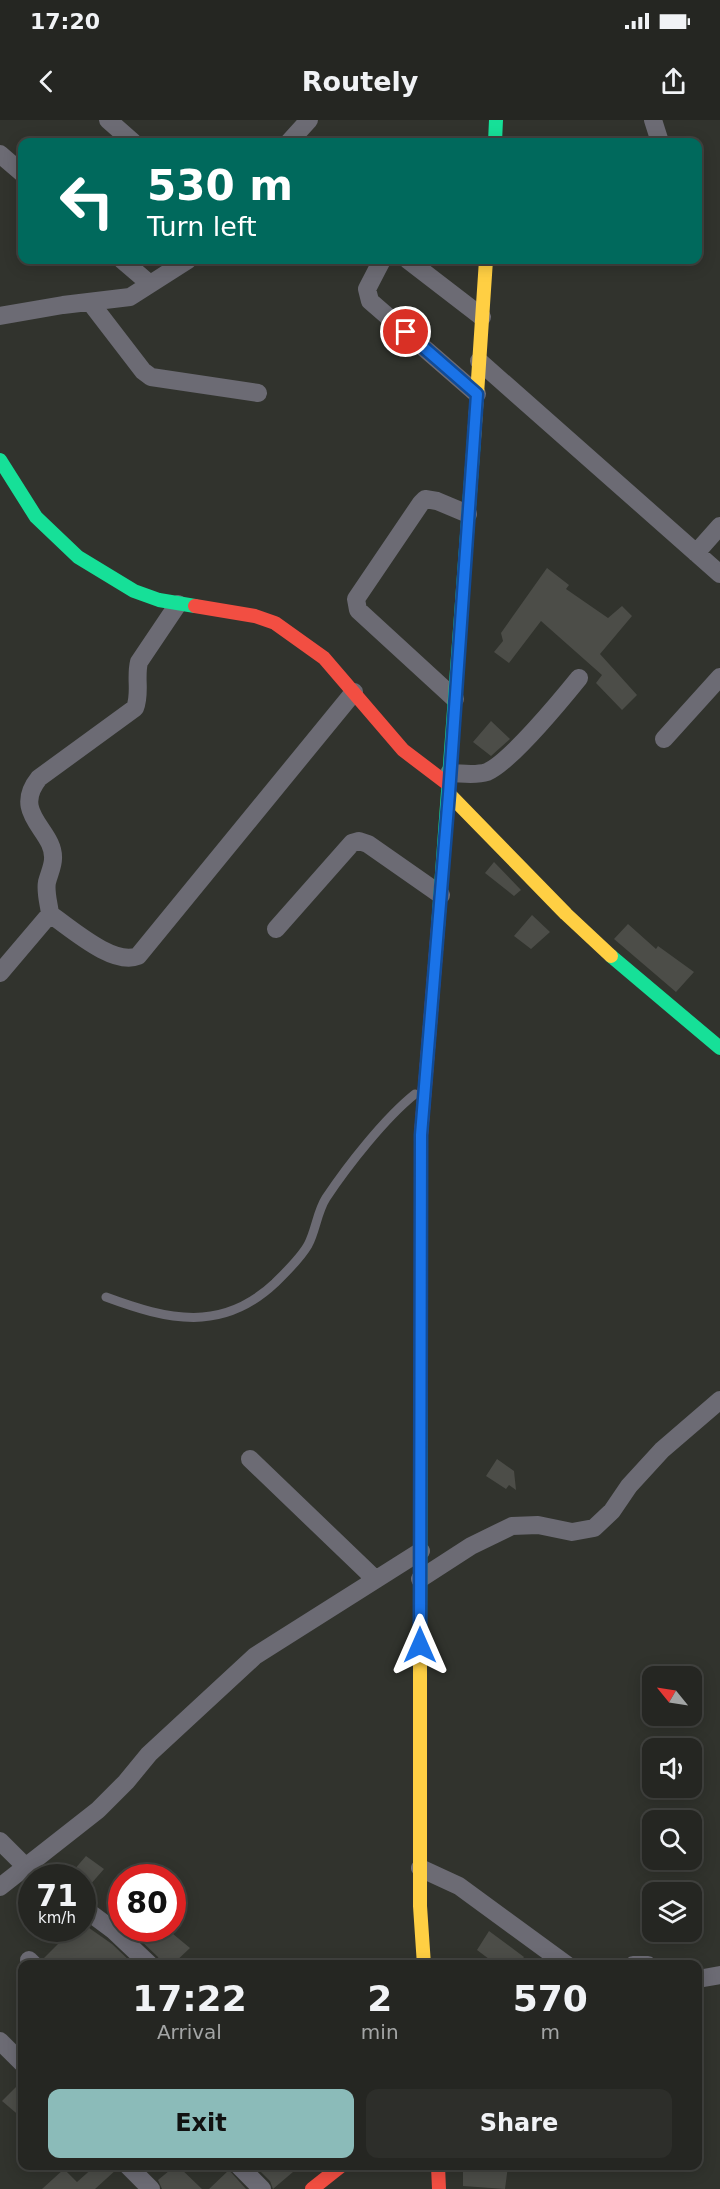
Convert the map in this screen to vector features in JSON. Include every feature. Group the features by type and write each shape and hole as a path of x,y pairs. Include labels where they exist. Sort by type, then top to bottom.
{"main road":[{"path":"495,138 496,120"},
{"path":"424,1960 420,1868 421,1135 441,896 486,264"},
{"path":"0,460 36,517 78,557 123,586 159,600 255,616 275,622 324,658 404,750 449,784 567,914 622,967 720,1048"},
{"path":"312,2189 336,2170"},
{"path":"438,2170 439,2189"}],"street":[{"path":"108,120 128,138"},
{"path":"293,138 309,120"},
{"path":"653,120 659,138"},
{"path":"0,154 18,170"},
{"path":"127,264 150,284"},
{"path":"0,316 130,297 182,264"},
{"path":"380,264 367,289 370,301 477,394"},
{"path":"413,264 482,317"},
{"path":"90,302 143,371 151,377 258,393"},
{"path":"479,361 720,574"},
{"path":"455,699 358,610 356,599 425,499 437,501 468,514"},
{"path":"696,553 720,526"},
{"path":"178,604 139,662 136,672 139,697 135,708 39,778 33,785 29,797 30,808 52,849 53,859 46,888 50,914 110,954 130,959 138,956 354,693"},
{"path":"664,739 720,677"},
{"path":"449,784 487,772 496,766 530,734 579,678"},
{"path":"276,929 352,843 359,841 368,844 441,896"},
{"path":"0,973 50,914"},
{"path":"420,1579 471,1546 512,1526 538,1525 572,1532 594,1528 662,1450 720,1400"},
{"path":"250,1460 375,1579"},
{"path":"28,1864 98,1810 126,1782 149,1754 240,1668 267,1646 421,1551"},
{"path":"0,1841 23,1864"},
{"path":"420,1868 459,1886 560,1960"},
{"path":"0,1887 18,1872"},
{"path":"96,1917 145,1960"},
{"path":"702,1977 720,1975"},
{"path":"0,2041 18,2059"},
{"path":"132,2170 151,2189"},
{"path":"243,2170 262,2189"}],"lane":[{"path":"106,1297 142,1310 174,1317 204,1318 226,1313 247,1304 289,1270 307,1246 326,1199 392,1114 415,1094 425,1090"}],"building":[{"path":"547,568 569,585 566,589 608,618 622,606 632,616 600,654 637,695 622,710 596,683 602,675 541,621 509,663 494,652 503,641 501,633"},
{"path":"491,721 510,739 491,756 473,742"},
{"path":"494,862 521,890 514,896 485,873"},
{"path":"532,915 550,932 531,949 514,936"},
{"path":"628,924 656,949 658,946 694,972 676,992 614,939"},
{"path":"497,1459 514,1471 516,1490 509,1485 506,1489 486,1476"},
{"path":"86,1856 104,1869 96,1878 96,1864 79,1864"},
{"path":"489,1931 524,1957 522,1960 490,1960 477,1950"},
{"path":"96,1933 129,1960 82,1960 79,1958 77,1960 43,1959 60,1942 96,1942"},
{"path":"142,1942 183,1942 190,1948 177,1960 159,1960"},
{"path":"18,2085 18,2115 2,2101"},
{"path":"63,2170 77,2182 90,2170 116,2170 95,2189 42,2189"},
{"path":"170,2170 182,2170 202,2189 162,2189 158,2180"},
{"path":"229,2170 246,2189 209,2189"},
{"path":"259,2170 295,2170 273,2189 270,2181"},
{"path":"463,2170 507,2170 505,2189 463,2186"}],"traffic: fast":[{"path":"495,138 496,120"},
{"path":"438,927 474,439"},
{"path":"0,460 36,517 78,557 134,591 159,600 195,606"},
{"path":"611,956 720,1048"},
{"path":"420,1648 421,1368"}],"traffic: slow":[{"path":"474,439 486,264"},
{"path":"449,794 566,914 611,956"},
{"path":"420,1648 420,1906 424,1960"}],"traffic: jam":[{"path":"195,606 255,616 275,623 324,658 403,750 449,785"},
{"path":"421,1368 421,1135 438,927"},
{"path":"312,2189 336,2170"},
{"path":"438,2170 439,2189"}],"route":[{"path":"406,332 477,394 449,794 421,1135 420,1645"}]}
